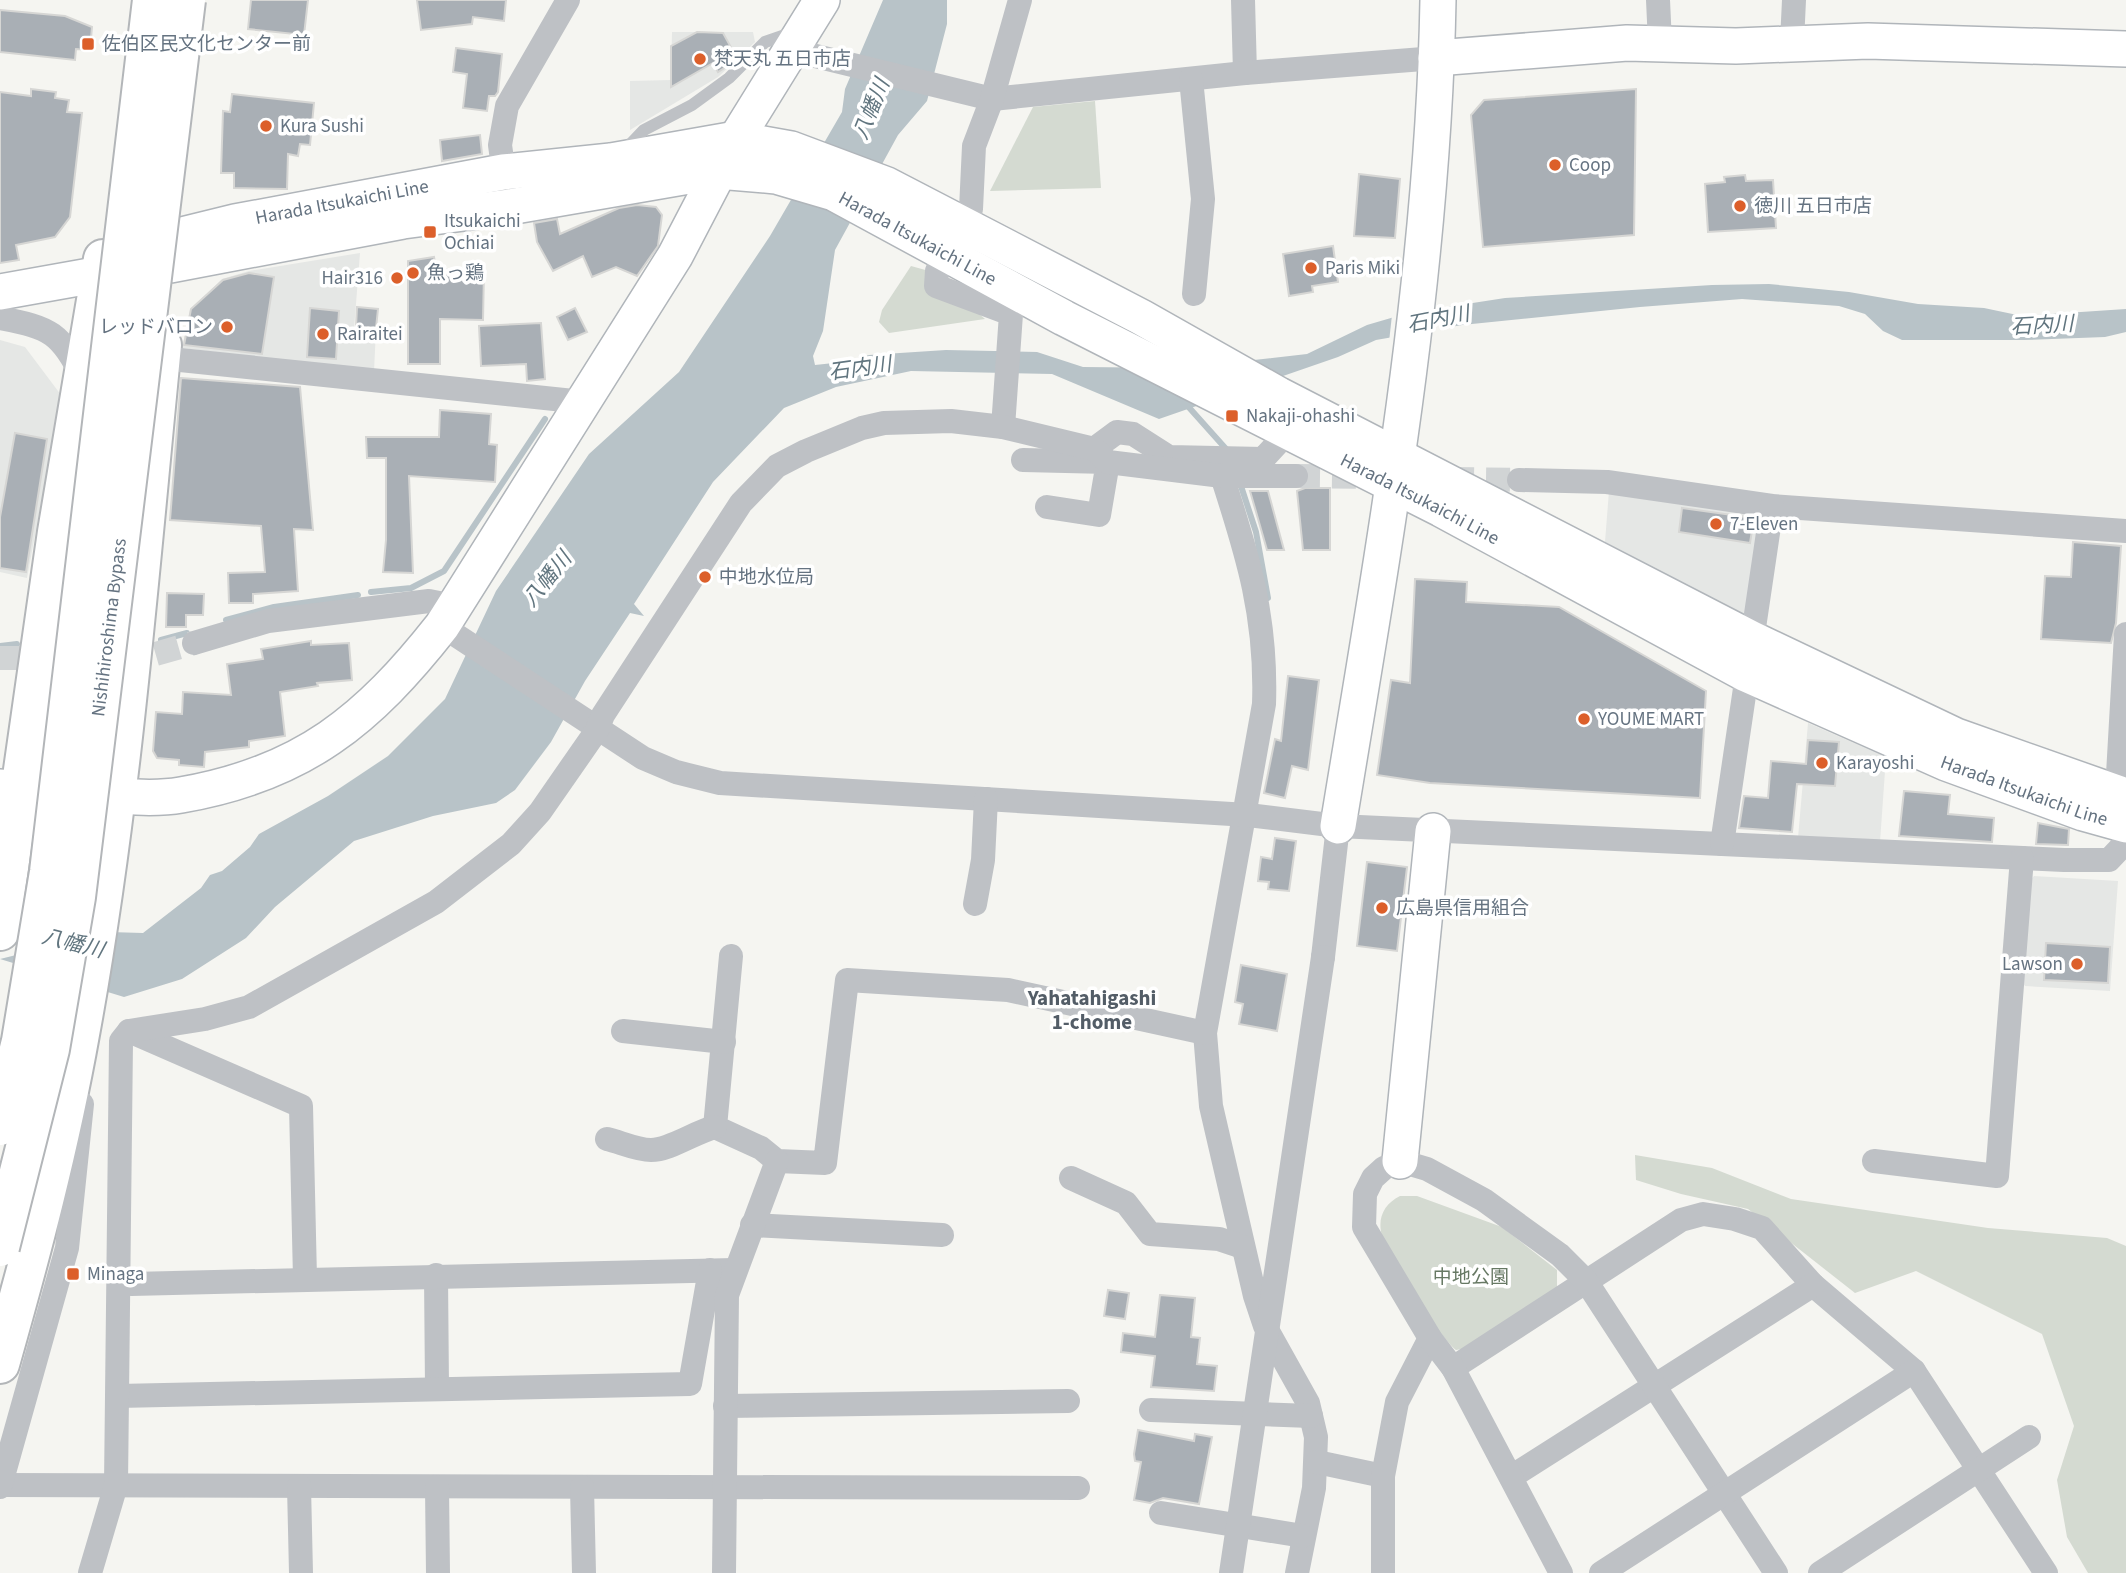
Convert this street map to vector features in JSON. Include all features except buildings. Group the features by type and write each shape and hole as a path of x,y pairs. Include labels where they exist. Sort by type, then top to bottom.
{"highway":[{"path":"0,931 12,792 85,380 140,0"},
{"name":"Nishihiroshima Bypass","path":"0,1126 21,1041 49,872 152,0"},
{"name":"Nishihiroshima Bypass","path":"0,1247 50,1049 76,897 186,0"},
{"name":"Nishihiroshima Bypass","path":"0,1364 44,1206 83,1022 115,805 160,358 202,0"}],"main road":[{"path":"1338,826 1395,471 1419,294 1436,58 1437,0"},
{"path":"12,792 115,805 179,796 228,784 280,766 319,747 370,709 450,622 675,256 736,139 806,33"},
{"path":"1436,58 1660,43 1736,46 1868,41 2126,49"},
{"name":"Harada Itsukaichi Line","path":"0,292 101,274 172,251 235,222 503,173 617,160 736,139 775,161"},
{"name":"Harada Itsukaichi Line","path":"172,251 509,207 775,161 841,166 1064,318 1287,433 1395,471 1956,736 2123,804"},
{"name":"Harada Itsukaichi Line","path":"929,226 1141,317 1279,395 1395,471 1441,509 1746,674 1946,763 2083,813 2123,804"},
{"path":"1400,1161 1433,831"}],"street":[{"path":"509,207 500,145 507,106 568,0"},
{"path":"971,209 974,146 992,99 1020,0"},
{"path":"1243,0 1245,73"},
{"path":"1658,0 1660,43"},
{"path":"1792,42 1794,0"},
{"path":"806,33 992,99 1245,73 1436,58"},
{"path":"1191,79 1203,199 1194,294"},
{"path":"937,271 936,286 1012,314 1004,419"},
{"path":"0,318 32,324 56,335 67,347 85,380"},
{"path":"160,358 583,402"},
{"path":"90,1573 116,1485 121,1041 129,1031 205,1019 249,1007 436,902 511,844 540,812 591,726 603,715 722,529 741,503 777,466 836,437 884,423 1004,419 1101,456"},
{"path":"1231,468 1263,459 1287,433"},
{"path":"1047,507 1098,515 1101,456"},
{"path":"1023,460 1101,456 1296,476"},
{"path":"1231,468 1253,572 1265,675 1264,704 1251,816 1206,1033 1211,1106 1243,1247 1265,1326 1301,1389 1326,1464 1303,1536 1297,1573"},
{"path":"1520,480 1607,482 1772,506 2126,531"},
{"path":"1723,844 1772,506"},
{"path":"194,643 268,621 429,601 450,622 591,726 643,758 676,772 720,783 1251,816 1338,826 2022,858 2109,860 2126,842"},
{"path":"2123,804 2126,634"},
{"path":"975,904 983,860 986,799"},
{"path":"1231,1573 1323,957 1338,826"},
{"path":"1874,1161 1997,1176 2022,858"},
{"path":"715,1126 731,956"},
{"path":"607,1139 651,1150 672,1146 692,1133 715,1126 761,1147 777,1161 825,1163 847,980 1008,990 1206,1033"},
{"path":"83,1022 84,1088 67,1248 0,1486 1078,1488"},
{"path":"129,1031 301,1106 305,1278"},
{"path":"623,1031 724,1042"},
{"path":"118,1396 690,1384 722,1270 752,1224 777,1161"},
{"path":"1561,1573 1452,1368 1430,1338 1364,1227 1362,1212 1369,1186 1384,1168 1400,1161 1412,1162 1484,1200 1560,1255 1586,1281 1722,1494 1776,1573"},
{"path":"1070,1178 1126,1203 1150,1234 1219,1239 1243,1247"},
{"path":"1452,1368 1681,1220 1703,1214 1735,1219 1762,1228 1813,1285 1914,1371 1979,1469 2037,1570"},
{"path":"752,1224 942,1235"},
{"path":"131,1284 722,1270"},
{"path":"722,1270 727,1295 724,1573"},
{"path":"436,1275 437,1388"},
{"path":"1511,1477 1813,1285"},
{"path":"1383,1573 1383,1476 1397,1402 1430,1338"},
{"path":"1601,1573 1914,1371"},
{"path":"725,1406 1068,1401"},
{"path":"1151,1410 1311,1416"},
{"path":"1820,1573 2029,1437"},
{"path":"1326,1464 1383,1476"},
{"path":"299,1486 300,1573"},
{"path":"438,1487 438,1573"},
{"path":"582,1488 584,1573"},
{"path":"1161,1513 1303,1536"}],"lane":[{"path":"617,160 644,130 692,105 729,78 765,42 806,33"}],"shaded area":[{"path":"672,32 753,32 755,42 718,77 630,130 630,81 671,80"},
{"path":"360,253 354,329 376,330 374,371 182,348 190,310 222,279 249,271"},
{"path":"0,340 25,347 61,395 27,578 0,572"},
{"path":"1609,491 1758,514 1763,522 1749,612 1741,614 1605,542"},
{"path":"1808,723 1886,757 1880,842 1798,838"},
{"path":"2034,876 2118,881 2110,991 2025,986 2019,978 2024,888"}],"green space":[{"path":"1095,101 1101,188 990,191 1033,107"},
{"path":"911,266 929,271 985,319 889,333 879,322 882,310"},
{"path":"1635,1155 1712,1168 1791,1199 1988,1228 2107,1238 2126,1246 2126,1573 2088,1573 2067,1537 2057,1480 2074,1426 2042,1334 1916,1271 1855,1293 1748,1209 1681,1194 1636,1180"},
{"name":"中地公園","path":"1400,1196 1417,1196 1502,1227 1557,1270 1557,1289 1467,1348 1456,1350 1415,1296 1382,1236 1380,1223 1383,1212"}],"water":[{"path":"883,0 947,0 947,24 927,101 898,135 835,250 823,331 813,356 815,365 843,362 869,355 946,350 1037,352 1083,367 1182,368 1307,354 1367,325 1408,313 1505,298 1712,285 1769,284 1849,292 1918,304 1984,308 2022,316 2126,309 2126,332 2105,337 2024,340 1902,340 1883,331 1865,314 1839,306 1742,299 1462,325 1376,340 1338,357 1159,419 1052,374 911,371 836,387 784,408 713,482 634,604 644,616 630,613 585,681 551,742 515,790 496,803 433,816 354,841 275,907 246,938 182,979 124,997 0,959 109,932 143,933 201,888 210,875 222,871 250,847 259,834 328,796 388,756 445,699 496,591 589,454 679,372 770,236 842,112 845,89"}],"pier":[{"path":"1444,304 1441,332 1389,342 1392,315"}],"waterway":[{"path":"1185,403 1227,450"},
{"path":"371,592 411,588 444,571 545,419"},
{"path":"1240,483 1256,532 1268,598"},
{"path":"226,620 274,607 358,595"},
{"path":"161,640 187,633"},
{"path":"0,646 17,644"}],"tunnel":[{"path":"1296,476 1372,477"},
{"path":"1450,479 1519,480"},
{"path":"120,657 145,657 194,643"},
{"path":"0,658 52,658"}],"place":[{"name":"佐伯区民文化センター前","path":"88,44"},
{"name":"梵天丸 五日市店","path":"700,59"},
{"name":"Kura Sushi","path":"266,126"},
{"name":"Coop","path":"1555,165"},
{"name":"徳川 五日市店","path":"1740,206"},
{"name":"Itsukaichi Ochiai","path":"430,232"},
{"name":"Paris Miki","path":"1311,268"},
{"name":"魚っ鶏","path":"413,273"},
{"name":"Hair316","path":"397,278"},
{"name":"レッドバロン","path":"227,327"},
{"name":"Rairaitei","path":"323,334"},
{"name":"Nakaji-ohashi","path":"1232,416"},
{"name":"7-Eleven","path":"1716,524"},
{"name":"中地水位局","path":"705,577"},
{"name":"YOUME MART","path":"1584,719"},
{"name":"Karayoshi","path":"1822,763"},
{"name":"広島県信用組合","path":"1382,908"},
{"name":"Lawson","path":"2077,964"},
{"name":"Minaga","path":"73,1274"}],"district":[{"name":"Yahatahigashi 1-chome","path":"1092,1010"}],"water label":[{"name":"八幡川","path":"871,109"},
{"name":"石内川","path":"1438,319"},
{"name":"石内川","path":"2042,325"},
{"name":"石内川","path":"860,368"},
{"name":"八幡川","path":"547,579"},
{"name":"八幡川","path":"73,943"}]}
